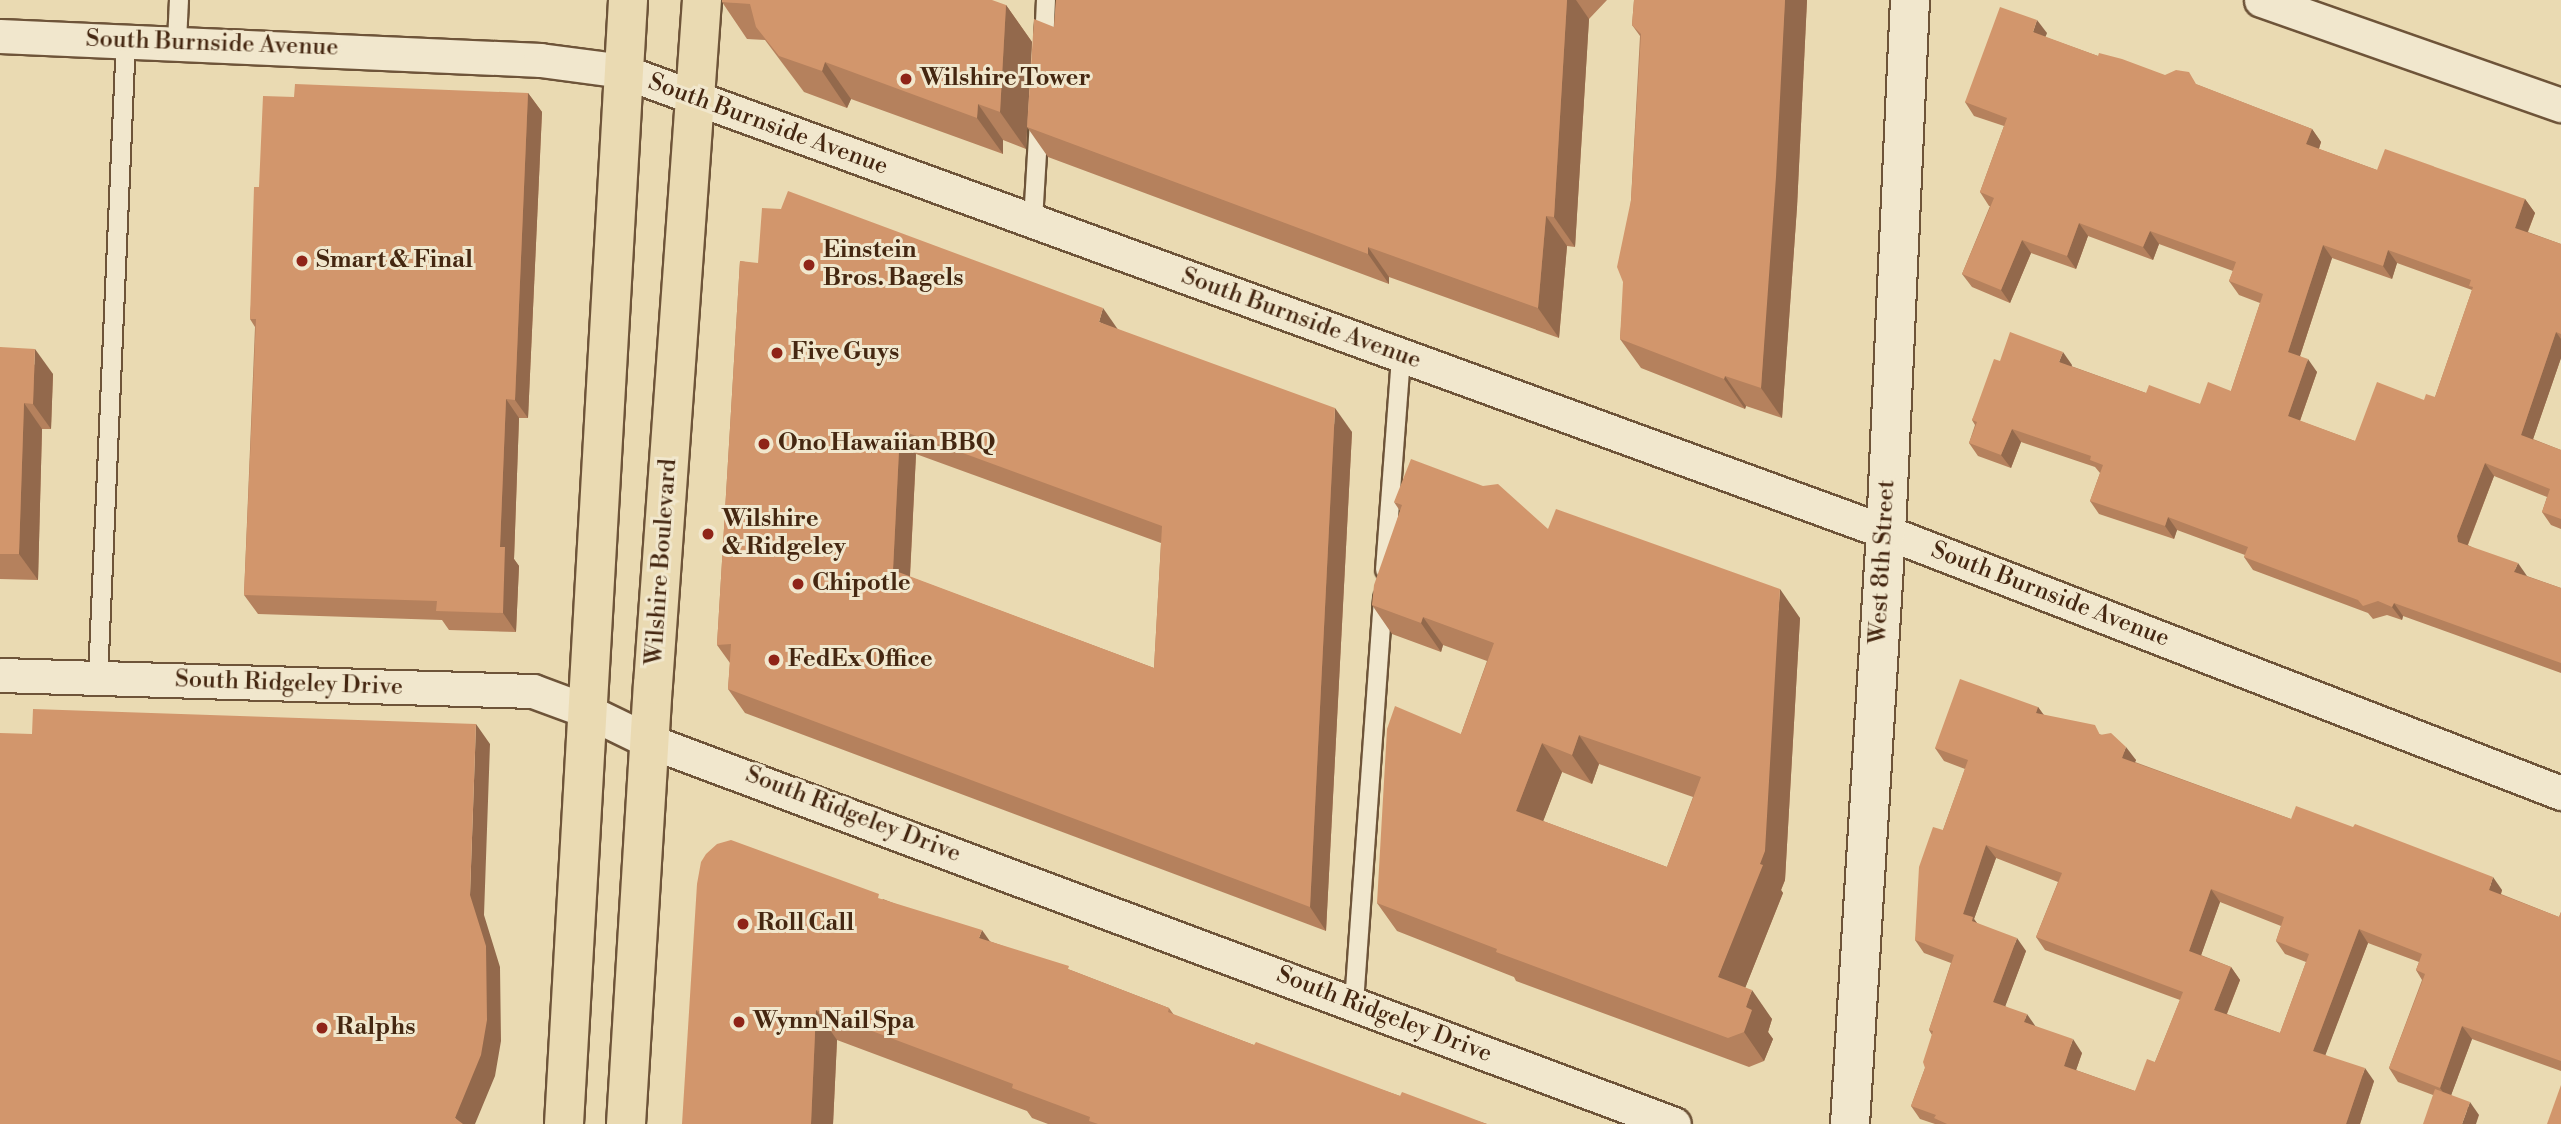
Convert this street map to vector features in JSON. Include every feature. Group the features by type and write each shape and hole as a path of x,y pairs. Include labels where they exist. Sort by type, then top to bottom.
{"main road":[{"path":"564,1124 628,0"},
{"name":"Wilshire Boulevard","path":"626,1124 649,741 702,0"}],"street":[{"name":"West 8th Street","path":"1850,1124 1886,532 1910,0"},
{"path":"2261,0 2561,105"},
{"name":"South Burnside Avenue","path":"0,36 566,61 622,71 1886,532 2561,793"},
{"name":"South Ridgeley Drive","path":"0,675 533,691 587,711 649,741 1674,1124"}],"lane":[{"path":"177,42 179,0"},
{"path":"1042,69 1046,0"},
{"path":"98,678 125,40"},
{"path":"1033,221 1041,96"},
{"path":"1353,1003 1401,355"}],"building":[{"name":"Wilshire Tower","path":"722,0 992,0 1006,5 1000,112 978,104 977,118 825,62 822,71 779,56 756,27 750,4"},
{"path":"1056,0 1567,0 1554,217 1546,216 1538,308 1368,247 1368,254 1027,127 1034,19 1054,27"},
{"path":"1634,0 1785,0 1761,388 1725,376 1724,379 1620,339 1623,282 1617,267 1631,200 1641,34 1632,25"},
{"path":"2000,7 2037,20 2033,32 2098,56 2099,53 2122,59 2165,75 2176,70 2189,72 2196,84 2312,129 2306,144 2377,170 2385,149 2525,199 2515,228 2561,244 2561,334 2556,332 2521,435 2561,450 2561,519 2542,512 2550,489 2485,463 2457,536 2458,542 2518,563 2514,572 2561,588 2561,663 2394,603 2392,607 2378,601 2363,606 2358,600 2244,557 2248,547 2168,517 2165,526 2090,501 2103,465 2090,460 2091,456 2012,429 2001,455 1969,443 1977,422 1972,420 1994,359 2000,361 2010,332 2063,352 2059,362 2146,393 2149,385 2200,404 2208,382 2231,391 2263,294 2229,281 2236,262 2150,231 2143,247 2079,223 2067,256 2022,240 2001,290 1962,274 1994,198 1980,192 2007,118 1965,102","holes":["2323,245 2383,266 2388,250 2471,280 2469,286 2473,287 2435,397 2426,394 2424,400 2377,382 2355,441 2288,416 2308,359 2288,352"]},
{"path":"295,84 528,93 515,400 506,399 500,547 505,547 503,613 436,611 437,601 244,595 256,319 250,319 254,187 259,187 263,96 294,97"},
{"path":"788,191 1103,308 1099,322 1335,408 1310,907 728,689 731,644 717,645 740,261 758,263 762,208 781,209","holes":["900,430 1162,526 1154,668 893,570"]},
{"path":"0,347 35,349 33,404 24,403 19,554 0,554"},
{"path":"1411,459 1483,486 1498,484 1548,529 1556,509 1780,589 1765,851 1760,864 1763,865 1718,977 1752,990 1746,1007 1752,1010 1744,1032 1728,1038 1496,952 1497,949 1377,903 1387,729 1395,706 1461,734 1494,643 1423,617 1421,623 1372,605 1374,585 1402,505 1394,502","holes":["1579,735 1701,777 1667,867 1516,811 1542,743 1572,755"]},
{"path":"1960,679 2038,707 2036,713 2095,725 2100,735 2111,733 2126,747 2122,758 2291,819 2296,806 2353,827 2355,824 2493,877 2489,890 2559,917 2561,912 2561,1061 2462,1026 2440,1088 2389,1068 2425,974 2416,970 2422,954 2359,929 2313,1051 2365,1068 2346,1124 1947,1124 1934,1118 1936,1115 1911,1106 1925,1068 1923,1062 1933,1031 1929,1030 1954,955 1915,940 1919,867 1933,827 1943,830 1968,760 1935,748","holes":["1986,845 2062,873 2036,937 2183,992 2155,1062 2147,1059 2135,1091 2064,1066 2073,1039 2024,1022 2027,1014 1993,1002 2017,938 1972,921 1973,917 1963,914","2211,889 2284,917 2276,941 2309,954 2280,1033 2214,1010 2231,967 2189,951"]},
{"path":"33,709 476,724 470,895 486,946 487,1020 481,1055 455,1118 463,1124 0,1124 0,733 32,734"},
{"path":"731,840 879,894 878,898 982,930 979,938 1069,966 1068,969 1169,1008 1168,1012 1254,1045 1256,1042 1400,1096 1402,1092 1487,1124 1098,1124 1089,1121 1090,1117 1012,1088 1013,1084 816,1010 811,1124 682,1124 697,884 701,862 706,854 717,844"},
{"path":"2561,1085 2561,1124 2547,1124"},
{"path":"2435,1089 2470,1102 2462,1124 2423,1124"}],"place":[{"name":"Wilshire Tower","path":"906,79"},
{"name":"Smart & Final","path":"302,261"},
{"name":"Einstein Bros. Bagels","path":"809,265"},
{"name":"Five Guys","path":"777,353"},
{"name":"Ono Hawaiian BBQ","path":"764,444"},
{"name":"Wilshire & Ridgeley","path":"708,534"},
{"name":"Chipotle","path":"798,584"},
{"name":"FedEx Office","path":"774,660"},
{"name":"Roll Call","path":"743,924"},
{"name":"Wynn Nail Spa","path":"739,1022"},
{"name":"Ralphs","path":"322,1028"}]}
